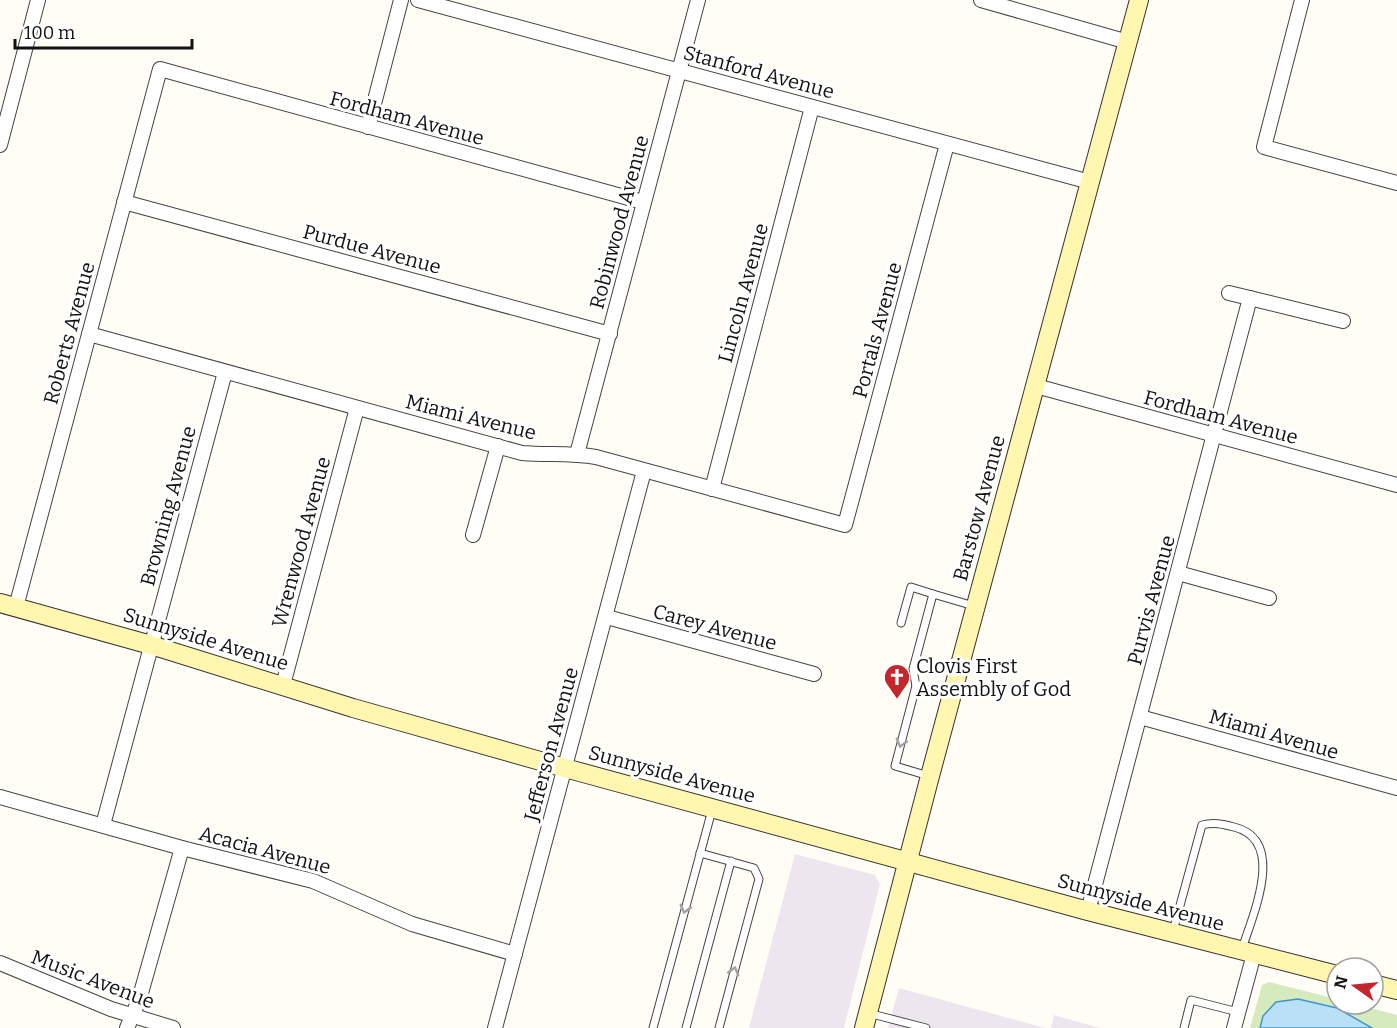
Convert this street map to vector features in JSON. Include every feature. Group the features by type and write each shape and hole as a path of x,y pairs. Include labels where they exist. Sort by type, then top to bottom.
{"main road":[{"name":"Barstow Avenue","path":"866,1020 1139,0"},
{"name":"Sunnyside Avenue","path":"8,605 151,645 373,714 565,768 908,863 1325,972"}],"street":[{"path":"0,145 38,0"},
{"path":"368,127 401,0"},
{"name":"Stanford Avenue","path":"418,0 1090,182"},
{"name":"Robinwood Avenue","path":"578,454 698,0"},
{"path":"981,0 1128,42"},
{"path":"1302,0 1264,147 1397,183"},
{"name":"Fordham Avenue","path":"160,69 643,202"},
{"name":"Roberts Avenue","path":"8,605 89,334 160,69"},
{"name":"Lincoln Avenue","path":"712,489 812,107"},
{"name":"Portals Avenue","path":"845,525 947,144"},
{"name":"Purdue Avenue","path":"124,202 610,334"},
{"path":"1228,293 1343,321"},
{"name":"Purvis Avenue","path":"1088,911 1250,298"},
{"name":"Miami Avenue","path":"89,334 522,453 578,454 845,525"},
{"name":"Browning Avenue","path":"103,825 225,372"},
{"name":"Fordham Avenue","path":"1036,386 1397,484"},
{"name":"Wrenwood Avenue","path":"283,685 357,408"},
{"path":"473,535 498,446"},
{"name":"Jefferson Avenue","path":"495,1028 607,617 644,471"},
{"path":"1178,573 1269,598"},
{"name":"Carey Avenue","path":"607,617 814,674"},
{"name":"Miami Avenue","path":"1140,717 1397,788"},
{"name":"Acacia Avenue","path":"0,797 182,848 313,881 412,924 515,954"},
{"path":"130,1022 139,1000 182,848"},
{"path":"1234,1028 1248,952"},
{"name":"Music Avenue","path":"0,963 130,1022 172,1028"}],"lane":[{"path":"901,623 910,587 976,607"},
{"path":"930,776 895,766 916,686 913,669 933,594"},
{"path":"916,686 951,697"},
{"path":"653,1028 713,808"},
{"path":"1173,933 1202,825 1214,822 1246,830 1260,844 1264,876 1248,952"},
{"path":"700,853 754,868 759,879 719,1028"},
{"path":"686,1028 731,861"},
{"path":"1184,1028 1191,1000 1238,1012"},
{"path":"866,1020 926,1028"}],"shaded area":[{"path":"795,854 875,875 880,884 844,1028 749,1028"},
{"path":"899,988 1045,1028 888,1028"},
{"path":"1054,1015 1100,1028 1051,1028"}],"green space":[{"path":"1269,982 1325,996 1325,1016 1385,1016 1385,1012 1397,1015 1397,1028 1250,1028 1262,985"}],"water":[{"path":"1298,999 1325,1005 1325,1016 1351,1016 1372,1028 1260,1028 1263,1016 1276,1002"}],"place":[{"name":"Clovis First Assembly of God","path":"897,700"}]}
